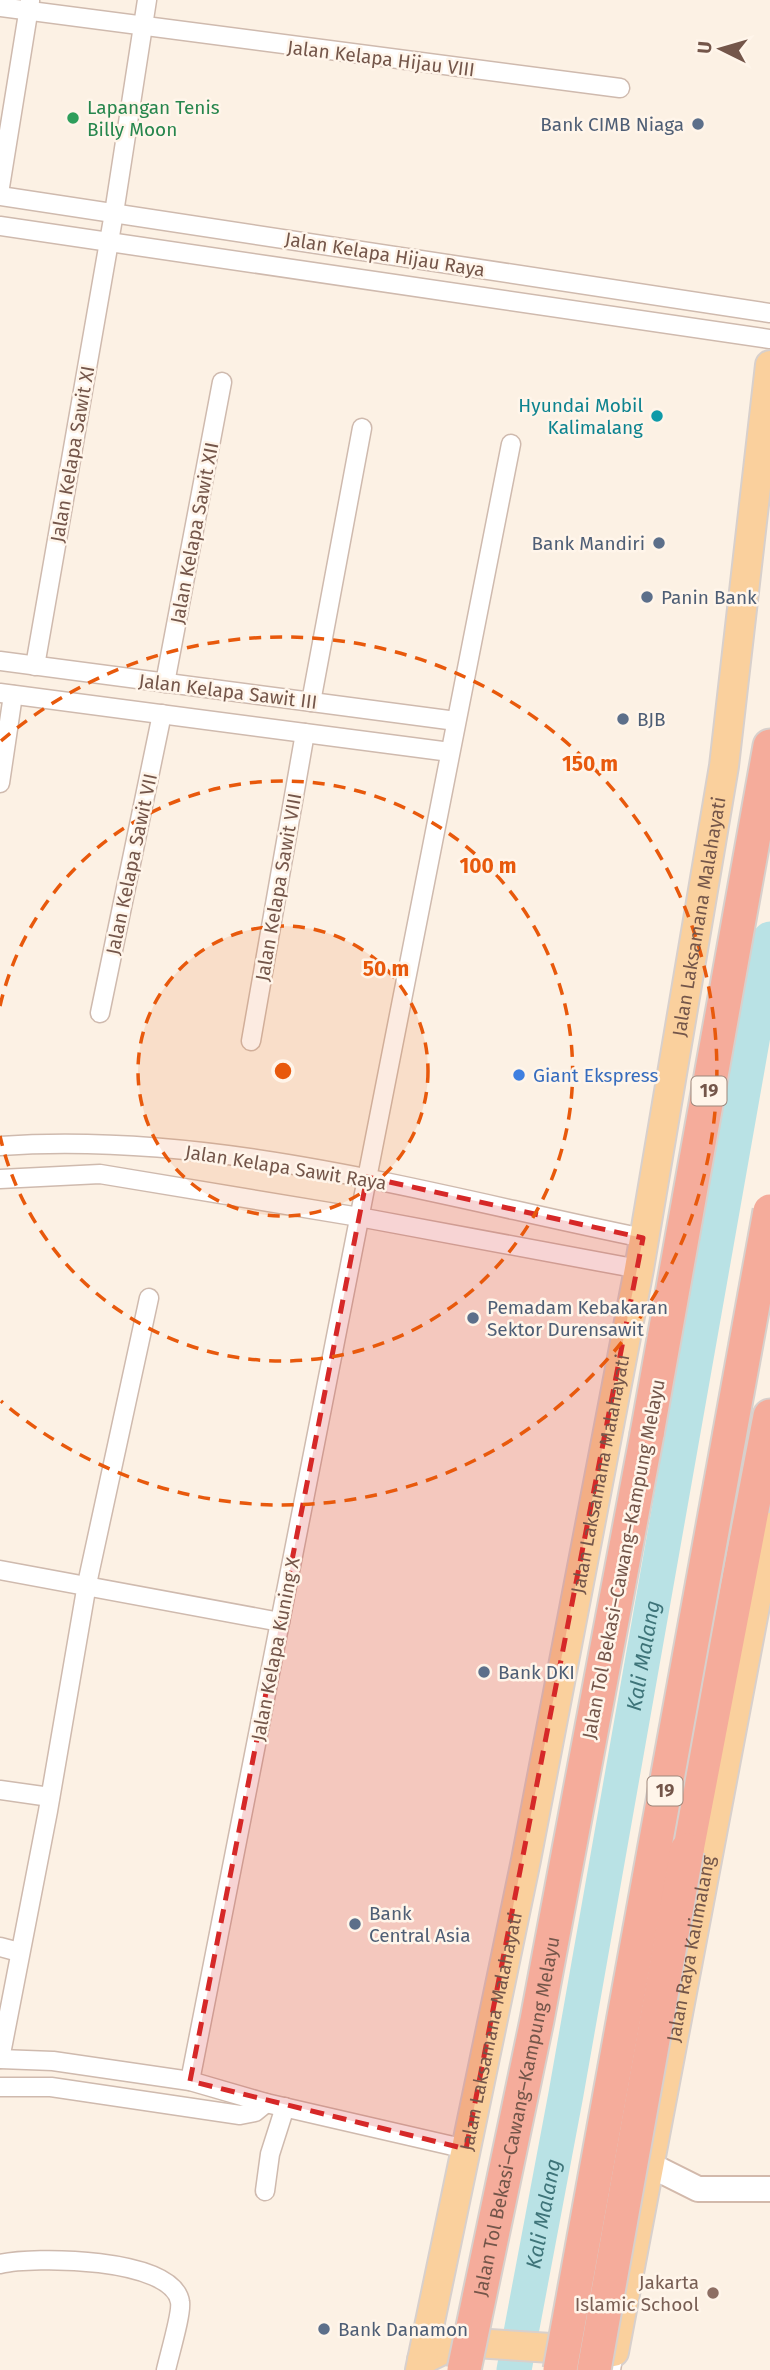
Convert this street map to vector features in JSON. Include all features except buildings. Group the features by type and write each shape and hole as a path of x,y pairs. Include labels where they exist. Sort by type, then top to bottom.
{"highway":[{"name":"Jalan Tol Bekasi–Cawang–Kampung Melayu","path":"463,2352 534,2033 642,1461 770,747"},
{"name":"19","path":"591,2362 770,1211"},
{"path":"591,2362 770,1416"}],"main road":[{"name":"Jalan Laksamana Malahayati","path":"421,2365 526,1860 639,1269 718,810 770,365"},
{"name":"Jalan Raya Kalimalang","path":"591,2362 650,2165 770,1527"},
{"path":"429,2319 463,2352"},
{"path":"421,2365 463,2352 591,2362"}],"street":[{"name":"Jalan Kelapa Sawit XI","path":"35,666 114,213 146,0"},
{"name":"Jalan Kelapa Hijau VIII","path":"0,7 29,6 142,28 621,88"},
{"path":"0,187 29,6"},
{"name":"Jalan Kelapa Hijau Raya","path":"0,196 770,313"},
{"name":"Jalan Kelapa Hijau Raya","path":"0,226 770,339"},
{"path":"619,317 625,291"},
{"name":"Jalan Kelapa Sawit XII","path":"165,683 222,383"},
{"path":"312,702 362,428"},
{"name":"Jalan Kelapa Kuning X","path":"190,2081 510,444"},
{"name":"Jalan Kelapa Sawit III","path":"0,661 456,721"},
{"path":"0,783 6,694"},
{"name":"Jalan Kelapa Sawit III","path":"6,694 450,752"},
{"name":"Jalan Kelapa Sawit VII","path":"100,1013 162,714"},
{"name":"Jalan Kelapa Sawit VIII","path":"251,1041 305,733"},
{"name":"Jalan Kelapa Sawit Raya","path":"0,1146 104,1144 221,1155 367,1177 643,1238"},
{"name":"Jalan Kelapa Sawit Raya","path":"0,1179 100,1174 359,1217 639,1269"},
{"path":"564,1254 569,1222"},
{"path":"149,1298 88,1584 0,2059 53,2061 190,2081 266,2103 466,2149"},
{"path":"0,1570 88,1584 280,1622"},
{"path":"0,1790 50,1797"},
{"path":"0,1947 19,1952"},
{"path":"0,2087 51,2087 240,2115 255,2112 266,2103"},
{"path":"265,2191 270,2154 285,2106"},
{"path":"650,2165 698,2189 770,2189"},
{"path":"0,2264 28,2260 84,2262 128,2267 162,2281 175,2291 180,2302 166,2370"}],"highlighted area":[{"path":"367,1177 643,1238 466,2149 190,2081"}],"waterway":[{"name":"Kali Malang","path":"514,2370 566,2094 770,939"}],"place":[{"name":"Lapangan Tenis Billy Moon","path":"73,118"},
{"name":"Bank CIMB Niaga","path":"698,124"},
{"name":"Hyundai Mobil Kalimalang","path":"657,416"},
{"name":"Bank Mandiri","path":"659,543"},
{"name":"Panin Bank","path":"647,597"},
{"name":"BJB","path":"623,719"},
{"name":"Giant Ekspress","path":"519,1075"},
{"name":"Pemadam Kebakaran Sektor Durensawit","path":"473,1318"},
{"name":"Bank DKI","path":"484,1672"},
{"name":"Bank Central Asia","path":"355,1924"},
{"name":"Jakarta Islamic School","path":"713,2293"},
{"name":"Bank Danamon","path":"324,2329"}]}
